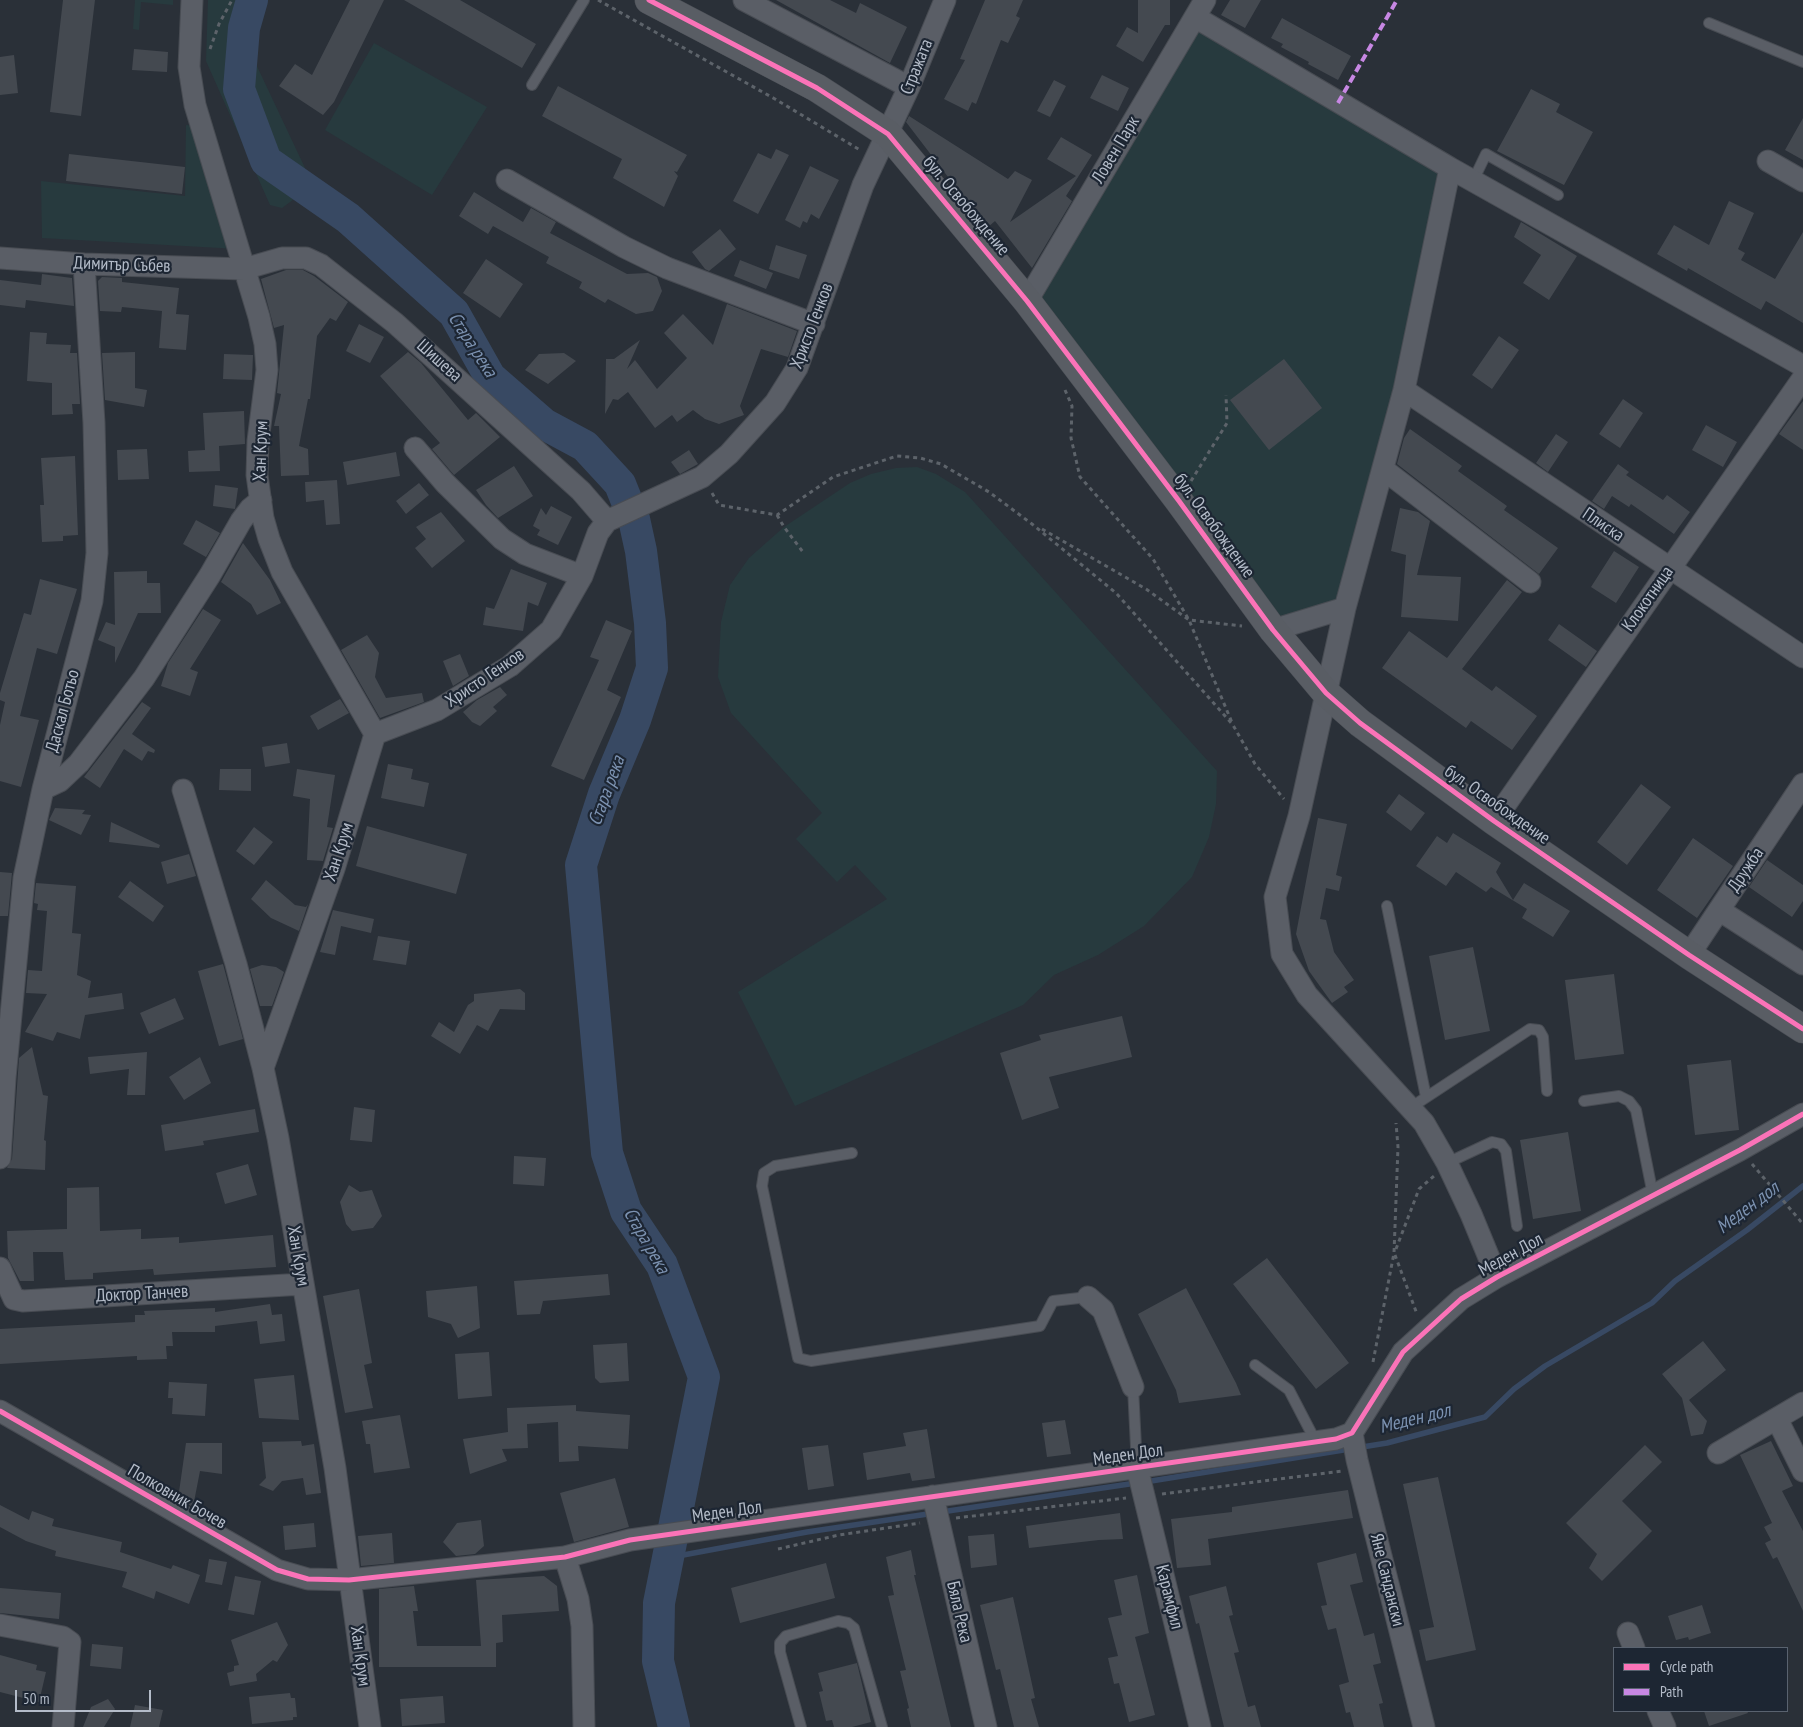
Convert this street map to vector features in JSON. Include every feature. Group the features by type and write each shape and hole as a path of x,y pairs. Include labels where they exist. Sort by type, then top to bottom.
{"main road":[{"name":"бул. Освобождение","path":"649,0 817,88 888,134 1027,301 1274,630 1326,693 1360,723 1494,821 1689,955 1803,1028"}],"street":[{"name":"Хан Крум","path":"192,0 189,67 195,105 265,344 267,370 257,475 269,539 282,572 375,734 334,869 263,1068 335,1468 370,1727"},
{"path":"744,0 910,88"},
{"name":"Стражата","path":"888,134 910,88 944,0"},
{"path":"1200,9 1450,168 1803,366"},
{"name":"Ловен Парк","path":"1027,301 1200,9"},
{"name":"Христо Генков","path":"375,734 437,710 510,666 551,630 582,576 598,533 611,519 702,477 729,454 775,403 797,368 863,185 888,134"},
{"path":"1768,161 1803,181"},
{"path":"1450,168 1404,390 1345,608 1299,816 1275,897 1282,954 1307,995 1394,1090 1418,1102 1424,1123 1447,1163 1471,1214 1496,1277"},
{"path":"507,180 624,247 667,268 814,324"},
{"name":"Димитър Събев","path":"0,258 84,264 244,269"},
{"name":"Шишева","path":"244,269 282,258 306,258 321,265 395,323 505,420 611,519"},
{"name":"Даскал Ботьо","path":"0,1158 5,1078 24,878 43,789 92,601 97,553 94,423 84,264"},
{"name":"Клокотница","path":"1494,821 1803,378"},
{"name":"Плиска","path":"1404,390 1668,569 1803,657"},
{"path":"415,448 451,489 502,539 525,554 582,576"},
{"path":"1383,469 1530,582"},
{"path":"43,789 60,781 79,763 144,678 210,575 241,521 250,508 261,500"},
{"path":"1274,630 1345,608"},
{"name":"Дружба","path":"1689,955 1803,784"},
{"path":"183,790 236,964 263,1068"},
{"path":"1719,910 1803,964"},
{"name":"Меден Дол","path":"349,1580 564,1557 630,1540 740,1524 936,1510 1141,1482 1336,1439 1356,1451 1376,1392 1403,1352 1424,1331 1461,1300 1496,1277 1740,1150 1803,1114"},
{"name":"Доктор Танчев","path":"0,1268 14,1299 23,1301 303,1284"},
{"path":"1088,1296 1104,1310 1133,1388"},
{"path":"1718,1453 1803,1403"},
{"name":"Полковник Бочев","path":"0,1411 277,1570 308,1579 349,1580"},
{"path":"1776,1419 1803,1471"},
{"name":"Яне Сандански","path":"1356,1451 1424,1727"},
{"name":"Карамфил","path":"1141,1482 1200,1727"},
{"name":"Бяла Река","path":"936,1510 986,1727"},
{"path":"564,1557 578,1599 582,1626 584,1727"},
{"path":"0,1625 63,1637 70,1642 63,1727"},
{"path":"1658,1712 1665,1727"}],"lane":[{"path":"532,85 584,0"},
{"path":"1709,23 1803,62"},
{"path":"1473,181 1486,154 1558,195"},
{"path":"1387,906 1418,1102 1530,1029 1538,1030 1543,1037 1547,1091"},
{"path":"1584,1101 1619,1096 1629,1101 1636,1110 1653,1195"},
{"path":"1447,1163 1492,1142 1501,1144 1506,1151 1516,1226"},
{"path":"852,1153 775,1166 764,1174 762,1186 798,1358 811,1361 1040,1326 1053,1301 1088,1296"},
{"path":"1255,1365 1289,1390 1316,1442"},
{"path":"1133,1388 1141,1482"},
{"path":"801,1727 780,1652 780,1643 786,1636 838,1621 848,1623 854,1628 882,1727"}],"path":[{"path":"210,52 219,24 232,0"},
{"path":"598,0 776,99 876,160"},
{"path":"1062,383 1072,406 1071,438 1080,477 1153,559 1189,620 1233,725 1255,764 1299,816"},
{"path":"1190,483 1227,423 1226,395"},
{"path":"702,477 719,505 777,515 833,477 897,456 920,458 941,464 988,492 1032,524 1116,593 1233,725"},
{"path":"777,515 803,552"},
{"path":"1032,524 1146,589 1189,620 1274,630"},
{"path":"1376,1392 1373,1361 1394,1253 1398,1147 1394,1090"},
{"path":"1740,1150 1803,1224"},
{"path":"1424,1331 1394,1253 1420,1189 1447,1163"},
{"path":"778,1548 840,1535 936,1510 1356,1451"}],"green space":[{"path":"135,0 173,0 173,5 141,2 139,30 133,29"},
{"path":"208,0 266,0 254,31 255,62 313,185 282,208 270,205 206,61"},
{"path":"1195,17 1450,168 1345,608 1273,630 1027,301"},
{"path":"374,43 487,107 432,195 325,130"},
{"path":"186,125 202,126 238,249 42,238 41,181 185,196"},
{"path":"917,467 936,474 965,492 1217,771 1216,804 1209,837 1192,877 1144,926 1098,955 1054,975 1023,1005 795,1106 738,992 887,899 855,865 837,882 796,839 822,813 731,713 718,677 721,622 730,585 749,558 784,527 850,483 871,474 896,468"}],"building":[{"path":"63,0 95,0 81,116 50,112"},
{"path":"350,0 384,0 334,102 323,115 279,86 295,64 312,75"},
{"path":"404,0 460,0 536,44 522,68"},
{"path":"776,0 830,0 856,13 860,3 907,27 890,63"},
{"path":"985,0 1023,0 1016,16 1020,18 1008,43 1001,40 976,104 972,102 968,111 944,99 965,60 960,59"},
{"path":"1138,0 1170,0 1170,25 1165,25 1143,62 1116,46 1127,27 1138,33"},
{"path":"1230,0 1261,0 1245,28 1221,15"},
{"path":"1282,18 1351,56 1338,80 1308,64 1309,62 1281,47 1283,44 1271,38"},
{"path":"134,49 168,52 167,72 132,70"},
{"path":"14,55 18,93 0,95 0,57"},
{"path":"1102,75 1129,88 1118,111 1090,98"},
{"path":"1054,80 1066,86 1050,117 1037,111"},
{"path":"558,86 687,155 677,172 674,171 678,176 664,207 613,178 622,159 542,116"},
{"path":"1531,89 1560,104 1556,112 1593,132 1564,185 1497,151"},
{"path":"909,116 1008,179 1015,171 1032,180 1010,222 1076,176 1047,159 1061,137 1092,155 1066,196 1072,201 1032,268 995,221 987,228 906,122"},
{"path":"1803,118 1803,160 1785,150"},
{"path":"776,149 789,155 758,214 733,201 758,153 771,159"},
{"path":"69,154 185,167 182,194 66,181"},
{"path":"810,166 839,180 819,219 811,214 807,223 803,221 800,228 785,220"},
{"path":"474,192 523,222 531,208 556,222 550,233 627,274 648,273 657,277 662,291 653,311 636,314 608,299 605,303 579,288 582,282 546,263 549,257 493,226 488,234 459,216"},
{"path":"1729,201 1754,213 1738,249 1745,253 1741,260 1775,279 1803,232 1803,323 1766,301 1761,310 1688,268 1687,271 1657,254 1674,225 1709,245"},
{"path":"1521,222 1577,256 1549,300 1523,283 1541,255 1514,237"},
{"path":"720,229 736,249 709,271 705,269 692,252"},
{"path":"776,245 807,255 799,279 769,269"},
{"path":"486,259 523,284 500,318 463,293"},
{"path":"740,260 773,273 766,289 734,276"},
{"path":"286,270 303,270 348,302 336,321 330,318 317,336 310,399 308,399 299,446 308,449 309,475 281,476 279,426 274,426 281,394 277,393 284,325 274,328 261,279"},
{"path":"42,274 72,278 74,306 26,300 25,308 0,305 0,280 41,285"},
{"path":"102,277 122,278 122,282 179,288 176,314 189,315 186,350 159,348 162,311 122,307 121,312 100,311 98,281"},
{"path":"727,304 797,331 788,357 761,349 740,406 744,415 719,424 705,419 693,410 677,422 672,415 655,428 628,392 618,400 613,399 605,414 606,359 614,359 640,340 627,369 635,360 657,389 687,358 664,333 683,314 713,345"},
{"path":"359,324 384,337 370,363 346,351"},
{"path":"30,332 47,333 46,344 71,345 70,353 77,353 80,404 72,404 73,414 52,415 52,383 27,381"},
{"path":"1499,336 1519,350 1492,389 1472,375"},
{"path":"135,352 135,388 147,390 144,407 105,400 102,353"},
{"path":"408,352 421,363 468,420 476,413 500,437 454,475 432,449 440,443 380,376"},
{"path":"564,353 576,361 548,384 525,370 539,354"},
{"path":"224,354 253,355 252,380 223,379"},
{"path":"1284,359 1322,408 1269,450 1230,400"},
{"path":"1623,399 1643,413 1620,448 1599,434"},
{"path":"1803,401 1803,450 1779,434"},
{"path":"244,411 245,444 219,446 220,471 189,472 188,451 205,450 203,413"},
{"path":"1706,425 1737,442 1723,467 1692,450"},
{"path":"1410,429 1462,466 1458,471 1507,506 1504,510 1558,548 1539,574 1397,464 1404,438"},
{"path":"1556,434 1568,442 1548,472 1536,463"},
{"path":"147,449 149,479 118,480 117,450"},
{"path":"689,450 698,464 680,474 671,462"},
{"path":"396,452 400,476 347,485 343,462"},
{"path":"75,456 78,535 63,536 63,541 42,542 40,505 44,505 41,458"},
{"path":"1618,464 1629,472 1626,475 1663,500 1667,495 1690,512 1674,534 1631,504 1629,507 1612,496 1604,509 1592,501"},
{"path":"514,466 533,496 498,518 476,490"},
{"path":"337,480 340,524 326,525 324,500 306,502 305,482"},
{"path":"419,483 429,495 406,514 396,501"},
{"path":"215,485 238,488 235,509 213,506"},
{"path":"551,506 572,517 558,545 537,535 540,530 533,526 541,508 546,515"},
{"path":"1400,508 1418,512 1430,521 1417,575 1461,577 1458,621 1401,617 1406,555 1391,551"},
{"path":"441,512 465,541 432,568 415,548 426,539 416,527"},
{"path":"196,520 220,533 206,557 183,544"},
{"path":"243,543 270,580 281,603 257,615 251,604 221,582"},
{"path":"1614,551 1639,567 1616,603 1591,587"},
{"path":"511,569 547,583 538,606 528,602 523,631 483,625 486,607 494,609"},
{"path":"147,571 147,583 160,583 161,613 138,613 115,663 115,647 98,640 106,622 115,625 114,572"},
{"path":"40,579 77,589 57,654 37,648 20,716 39,720 21,787 0,781 0,725 5,702 0,700 0,693 24,613 31,615"},
{"path":"1507,580 1522,592 1462,669 1492,691 1496,686 1537,716 1512,750 1471,721 1466,728 1382,668 1409,631 1447,658"},
{"path":"203,609 221,620 190,669 198,672 190,696 161,686 168,663"},
{"path":"606,620 632,631 607,690 621,697 584,780 551,766 599,660 590,657"},
{"path":"1559,624 1597,651 1586,667 1548,640"},
{"path":"367,635 379,653 375,677 386,698 422,693 424,702 380,718 341,650"},
{"path":"460,654 469,676 453,686 443,661"},
{"path":"500,687 507,695 493,707 497,711 480,726 472,722 463,712 477,700"},
{"path":"340,699 349,713 318,730 310,716"},
{"path":"142,702 151,708 132,734 155,750 154,753 148,751 142,761 124,749 100,788 84,777"},
{"path":"287,743 290,763 265,767 262,747"},
{"path":"388,764 413,769 411,779 429,783 424,807 381,798"},
{"path":"220,769 251,769 251,791 219,790"},
{"path":"297,769 335,775 327,827 333,828 323,861 307,860 310,799 293,796"},
{"path":"1641,784 1671,807 1627,865 1597,842"},
{"path":"1399,794 1425,813 1411,831 1386,812"},
{"path":"55,808 85,810 82,814 91,815 81,835 49,820"},
{"path":"1318,818 1347,824 1336,875 1342,877 1339,891 1326,888 1320,919 1326,920 1334,952 1354,980 1344,987 1348,992 1332,1003 1309,971 1296,934"},
{"path":"111,822 160,845 159,848 109,842"},
{"path":"367,826 467,854 456,894 356,866"},
{"path":"254,827 273,842 254,865 236,851"},
{"path":"1453,833 1501,863 1496,872 1513,900 1524,883 1570,911 1553,937 1522,918 1527,909 1491,887 1486,892 1456,872 1446,886 1416,866 1437,836 1447,843"},
{"path":"1693,838 1733,866 1697,918 1657,890"},
{"path":"189,854 196,876 167,884 161,862"},
{"path":"1767,860 1803,885 1803,901 1792,917 1749,887"},
{"path":"0,872 12,873 8,916 0,916"},
{"path":"266,880 295,905 306,907 308,904 299,931 271,918 251,899"},
{"path":"130,881 164,906 153,922 118,897"},
{"path":"36,883 76,886 72,933 81,934 77,975 91,981 88,998 122,993 124,1009 85,1015 80,1039 57,1032 53,1041 25,1032 47,994 26,993 28,970 42,971 47,911 37,910 38,904 34,903"},
{"path":"333,910 374,919 371,933 341,926 335,955 320,952"},
{"path":"378,936 410,941 406,965 373,960"},
{"path":"1473,947 1490,1031 1445,1040 1429,956"},
{"path":"223,964 243,1039 219,1046 198,971"},
{"path":"262,965 276,967 284,972 272,1006 260,1006 250,969"},
{"path":"1614,974 1624,1054 1575,1060 1565,980"},
{"path":"520,989 525,993 525,1010 500,1009 488,1031 477,1025 460,1054 431,1036 439,1022 454,1032 468,1005 474,1001 474,994"},
{"path":"175,998 184,1019 149,1034 140,1013"},
{"path":"1122,1016 1132,1057 1049,1077 1059,1108 1022,1120 1000,1053 1041,1040 1039,1035"},
{"path":"32,1047 43,1095 48,1096 44,1140 46,1141 45,1170 7,1168 12,1159 19,1058"},
{"path":"147,1052 145,1095 127,1095 129,1069 90,1074 88,1057"},
{"path":"200,1057 211,1083 184,1100 169,1077"},
{"path":"1731,1060 1739,1130 1695,1135 1687,1065"},
{"path":"354,1107 375,1110 372,1142 350,1140"},
{"path":"255,1109 259,1132 203,1141 204,1145 165,1151 161,1125"},
{"path":"1568,1132 1581,1211 1533,1219 1520,1140"},
{"path":"514,1156 546,1158 544,1186 513,1184"},
{"path":"248,1164 257,1195 225,1204 216,1173"},
{"path":"349,1185 360,1192 372,1190 382,1216 373,1228 352,1231 346,1224 340,1202"},
{"path":"99,1187 100,1231 141,1229 141,1239 179,1237 179,1243 273,1235 276,1267 154,1275 153,1269 93,1273 93,1279 65,1280 63,1252 33,1252 34,1281 20,1281 8,1258 7,1231 67,1229 67,1188"},
{"path":"1267,1258 1349,1363 1316,1389 1233,1284"},
{"path":"608,1274 610,1295 543,1301 540,1314 517,1315 514,1281"},
{"path":"477,1286 480,1328 458,1338 451,1324 428,1317 426,1291"},
{"path":"1186,1288 1241,1395 1179,1403 1176,1390 1138,1314"},
{"path":"359,1289 372,1363 364,1365 373,1408 345,1413 323,1296"},
{"path":"270,1304 272,1315 282,1314 285,1341 260,1344 257,1321 215,1326 215,1332 172,1332 173,1346 166,1346 167,1359 137,1360 137,1356 0,1364 0,1329 135,1322 135,1315 145,1315 144,1311 215,1308 215,1312"},
{"path":"1703,1341 1726,1370 1689,1400 1707,1421 1703,1434 1691,1436 1682,1398 1662,1374"},
{"path":"627,1343 629,1381 600,1383 595,1378 593,1345"},
{"path":"489,1352 492,1396 458,1399 455,1354"},
{"path":"294,1375 299,1420 259,1418 254,1379"},
{"path":"169,1382 207,1384 205,1416 172,1414 173,1398 168,1398"},
{"path":"576,1405 576,1411 630,1415 628,1449 578,1446 579,1461 559,1462 558,1422 527,1424 528,1448 502,1449 507,1461 470,1474 463,1439 508,1432 507,1408"},
{"path":"400,1415 410,1468 374,1473 370,1444 366,1444 362,1421"},
{"path":"1065,1420 1071,1454 1047,1457 1042,1423"},
{"path":"927,1429 935,1478 912,1481 910,1473 867,1480 863,1453 906,1446 903,1433"},
{"path":"301,1441 302,1446 314,1444 321,1493 306,1495 303,1478 282,1481 273,1491 259,1485 266,1478 262,1442"},
{"path":"1771,1441 1793,1486 1782,1491 1803,1531 1803,1611 1777,1557 1773,1559 1765,1543 1771,1540 1764,1527 1772,1523 1740,1455"},
{"path":"186,1443 222,1443 222,1474 200,1471 193,1507 178,1499"},
{"path":"828,1445 834,1486 808,1490 802,1448"},
{"path":"1645,1445 1662,1462 1622,1501 1652,1531 1602,1581 1589,1568 1597,1554 1566,1523"},
{"path":"1438,1477 1476,1650 1426,1661 1419,1630 1434,1627 1403,1484"},
{"path":"615,1478 629,1527 574,1542 560,1493"},
{"path":"1348,1490 1353,1518 1208,1539 1211,1565 1177,1568 1171,1519 1232,1512 1232,1507"},
{"path":"0,1505 29,1520 32,1511 54,1519 52,1526 122,1542 120,1552 171,1569 173,1565 200,1575 189,1604 156,1591 154,1599 122,1587 127,1572 55,1556 56,1551 26,1541 0,1527"},
{"path":"1120,1513 1123,1539 1029,1548 1026,1526"},
{"path":"481,1520 484,1546 475,1554 456,1556 443,1542 457,1523"},
{"path":"314,1523 316,1547 285,1550 283,1526"},
{"path":"392,1533 394,1563 361,1566 358,1536"},
{"path":"994,1534 997,1565 971,1568 968,1536"},
{"path":"911,1550 916,1575 914,1575 951,1727 911,1727 907,1709 909,1708 900,1671 906,1670 888,1596 894,1595 886,1557"},
{"path":"1356,1553 1363,1582 1350,1585 1364,1636 1374,1633 1381,1663 1373,1665 1383,1703 1379,1704 1384,1727 1354,1727 1350,1712 1346,1713 1339,1685 1349,1682 1336,1628 1328,1630 1321,1606 1327,1605 1317,1563"},
{"path":"209,1559 227,1562 222,1585 205,1582"},
{"path":"826,1563 835,1598 740,1623 731,1588"},
{"path":"1137,1575 1149,1633 1135,1637 1155,1715 1129,1722 1119,1683 1114,1684 1108,1658 1118,1656 1108,1618 1122,1615 1114,1580"},
{"path":"235,1576 261,1581 254,1615 228,1610"},
{"path":"544,1576 557,1586 559,1611 502,1615 503,1642 496,1643 496,1667 379,1667 379,1589 414,1586 418,1611 413,1611 417,1646 481,1646 476,1580"},
{"path":"1226,1586 1233,1615 1229,1616 1239,1652 1234,1653 1248,1707 1255,1705 1261,1727 1224,1727 1199,1623 1196,1624 1189,1596"},
{"path":"0,1588 61,1593 59,1619 0,1613"},
{"path":"1013,1597 1035,1698 1031,1699 1039,1727 1014,1727 1000,1669 996,1670 980,1605"},
{"path":"1702,1605 1711,1633 1689,1640 1688,1637 1676,1640 1668,1616"},
{"path":"277,1622 288,1645 277,1662 273,1660 256,1674 257,1681 230,1686 227,1673 234,1671 234,1666 239,1665 231,1640"},
{"path":"92,1644 123,1647 121,1669 90,1666"},
{"path":"0,1655 37,1665 36,1670 46,1672 39,1702 0,1692"},
{"path":"857,1663 871,1722 852,1727 834,1727 832,1720 826,1721 819,1692 823,1691 818,1673"},
{"path":"290,1693 291,1698 295,1698 297,1717 293,1717 293,1720 252,1724 249,1697"},
{"path":"443,1696 445,1723 402,1726 400,1699"},
{"path":"108,1699 115,1709 104,1727 83,1727 91,1707"},
{"path":"135,1705 163,1710 159,1727 130,1727"},
{"path":"1704,1712 1748,1713 1709,1726"}],"waterway":[{"name":"Стара река","path":"252,0 244,28 239,89 266,161 348,218 454,313 490,377 544,424 585,446 620,484 634,519 641,551 650,623 652,668 635,720 604,794 581,865 607,1153 626,1211 662,1265 704,1377 659,1603 658,1661 674,1727"},
{"name":"Меден дол","path":"1145,1482 1387,1443 1485,1417 1514,1389 1545,1366 1652,1303 1675,1281 1747,1230 1803,1186"},
{"name":"Меден дол","path":"667,1558 807,1532 1136,1483"}],"marked path":[{"path":"1338,103 1397,0"}],"cycle path":[{"path":"649,0 817,88 888,134 1027,301 1179,501 1273,630 1326,693 1360,723 1494,821 1689,955 1803,1029"},
{"path":"0,1411 277,1570 308,1579 349,1580 565,1557 630,1540 1336,1439 1352,1433 1403,1352 1461,1299 1497,1277 1740,1150 1803,1114"}]}
